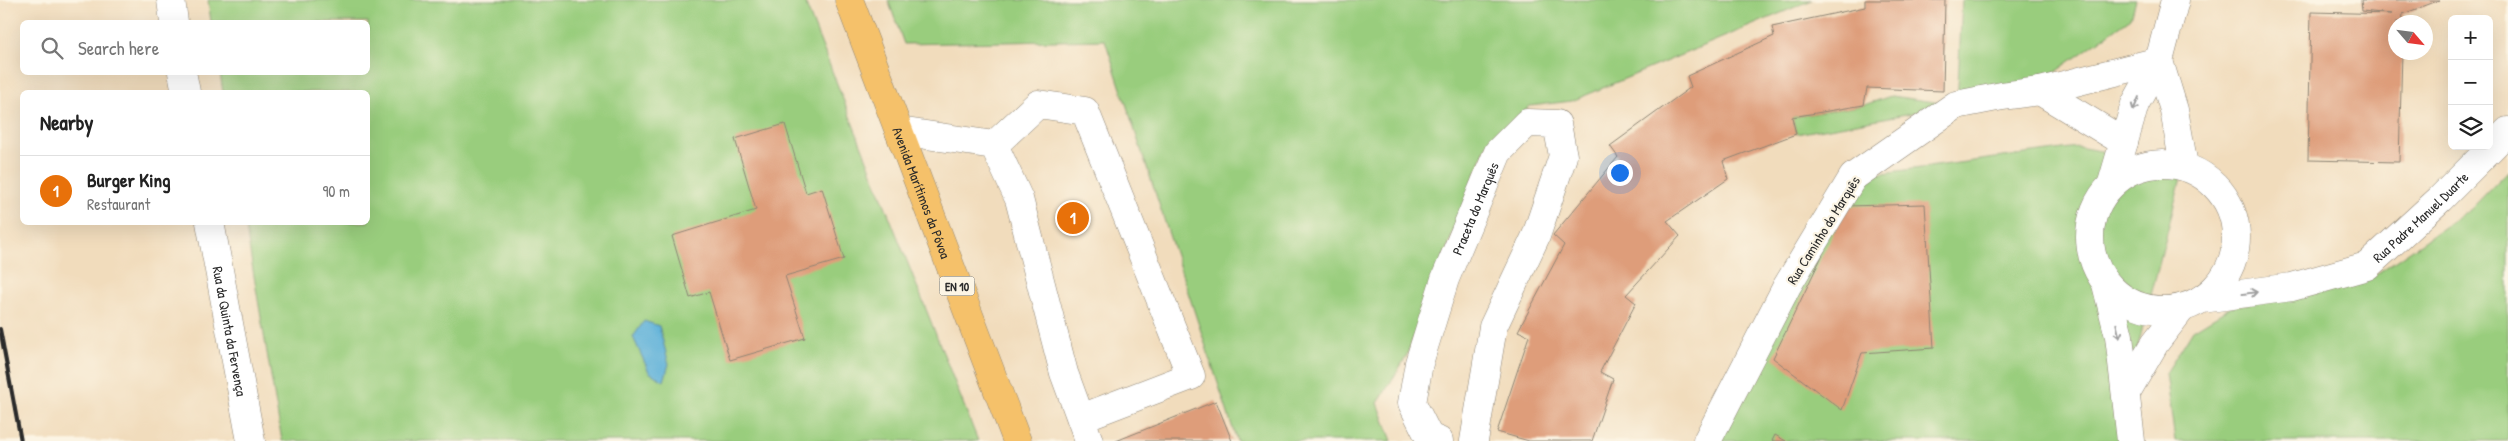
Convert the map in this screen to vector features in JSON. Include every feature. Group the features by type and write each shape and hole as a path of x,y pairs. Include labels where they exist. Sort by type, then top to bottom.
{"main road":[{"name":"Avenida Marítimos da Póvoa","path":"849,0 1017,441"}],"street":[{"path":"171,0 174,20"},
{"path":"2112,183 2135,104 2159,61 2176,0"},
{"path":"2159,61 2174,110 2184,166"},
{"name":"Rua Caminho do Marquês","path":"1707,441 1787,286 1853,177 1956,106 2002,96 2040,91 2159,61"},
{"path":"183,75 186,90"},
{"path":"2040,91 2124,142"},
{"path":"1038,104 1085,110 1192,376 1085,430 1064,373 1019,199 994,145 1038,104"},
{"name":"Praceta do Marquês","path":"1440,441 1429,437 1412,403 1419,363 1445,279 1498,152 1527,123 1556,124 1563,156 1536,236 1493,327 1474,441"},
{"path":"899,131 994,145"},
{"name":"Rua Padre Manuel Duarte","path":"2192,304 2292,287 2367,266 2440,200 2508,131"},
{"path":"2126,393 2155,343 2192,304 2218,286 2230,268 2236,248 2236,226 2230,206 2219,188 2203,175 2184,166 2159,163 2133,168 2112,183 2100,197 2092,214 2089,232 2090,250 2096,268 2106,284 2121,298 2140,308 2161,311 2192,304"},
{"name":"Rua da Quinta da Fervença","path":"211,225 251,441"},
{"path":"2106,284 2119,336 2131,441"}],"green space":[{"path":"208,0 804,0 978,441 282,441 245,225 370,225 370,90 223,90 220,75 370,75 370,20 211,20"},
{"path":"888,0 1812,0 1572,101 1530,106 1486,146 1406,357 1378,403 1392,441 1237,441 1105,40 904,44"},
{"path":"1962,0 2136,0 2131,18 2055,72 1957,107"},
{"path":"1891,96 1956,105 1796,134 1792,117 1864,105"},
{"path":"2078,147 2184,166 2126,393 2131,441 1709,441 1853,177"},
{"path":"2508,171 2508,441 2175,441 2166,373 2193,330 2231,307 2366,281 2470,210"}],"water":[{"path":"644,321 659,326 669,364 664,381 649,372 633,337"}],"building":[{"path":"1865,0 1945,0 1943,91 1867,88 1864,105 1792,117 1796,134 1723,161 1728,179 1667,221 1680,236 1626,295 1636,303 1600,372 1613,379 1592,441 1529,441 1497,432 1529,336 1518,331 1564,245 1553,235 1618,157 1610,146 1691,87 1687,76 1774,36 1772,27 1865,7"},
{"path":"2361,0 2440,0 2403,15 2388,15 2388,60 2402,60 2399,162 2308,160 2311,12 2392,14 2362,11"},
{"path":"785,124 806,193 822,188 844,259 785,276 805,338 730,360 709,292 690,298 672,236 756,210 735,139"},
{"path":"1925,204 1934,348 1862,353 1842,410 1773,358 1846,206"},
{"path":"1216,401 1232,441 1116,441"},
{"path":"1775,435 1786,441 1772,441"}],"railway":[{"path":"0,329 21,441"}],"place":[{"name":"Burger King","path":"1073,218"}]}
